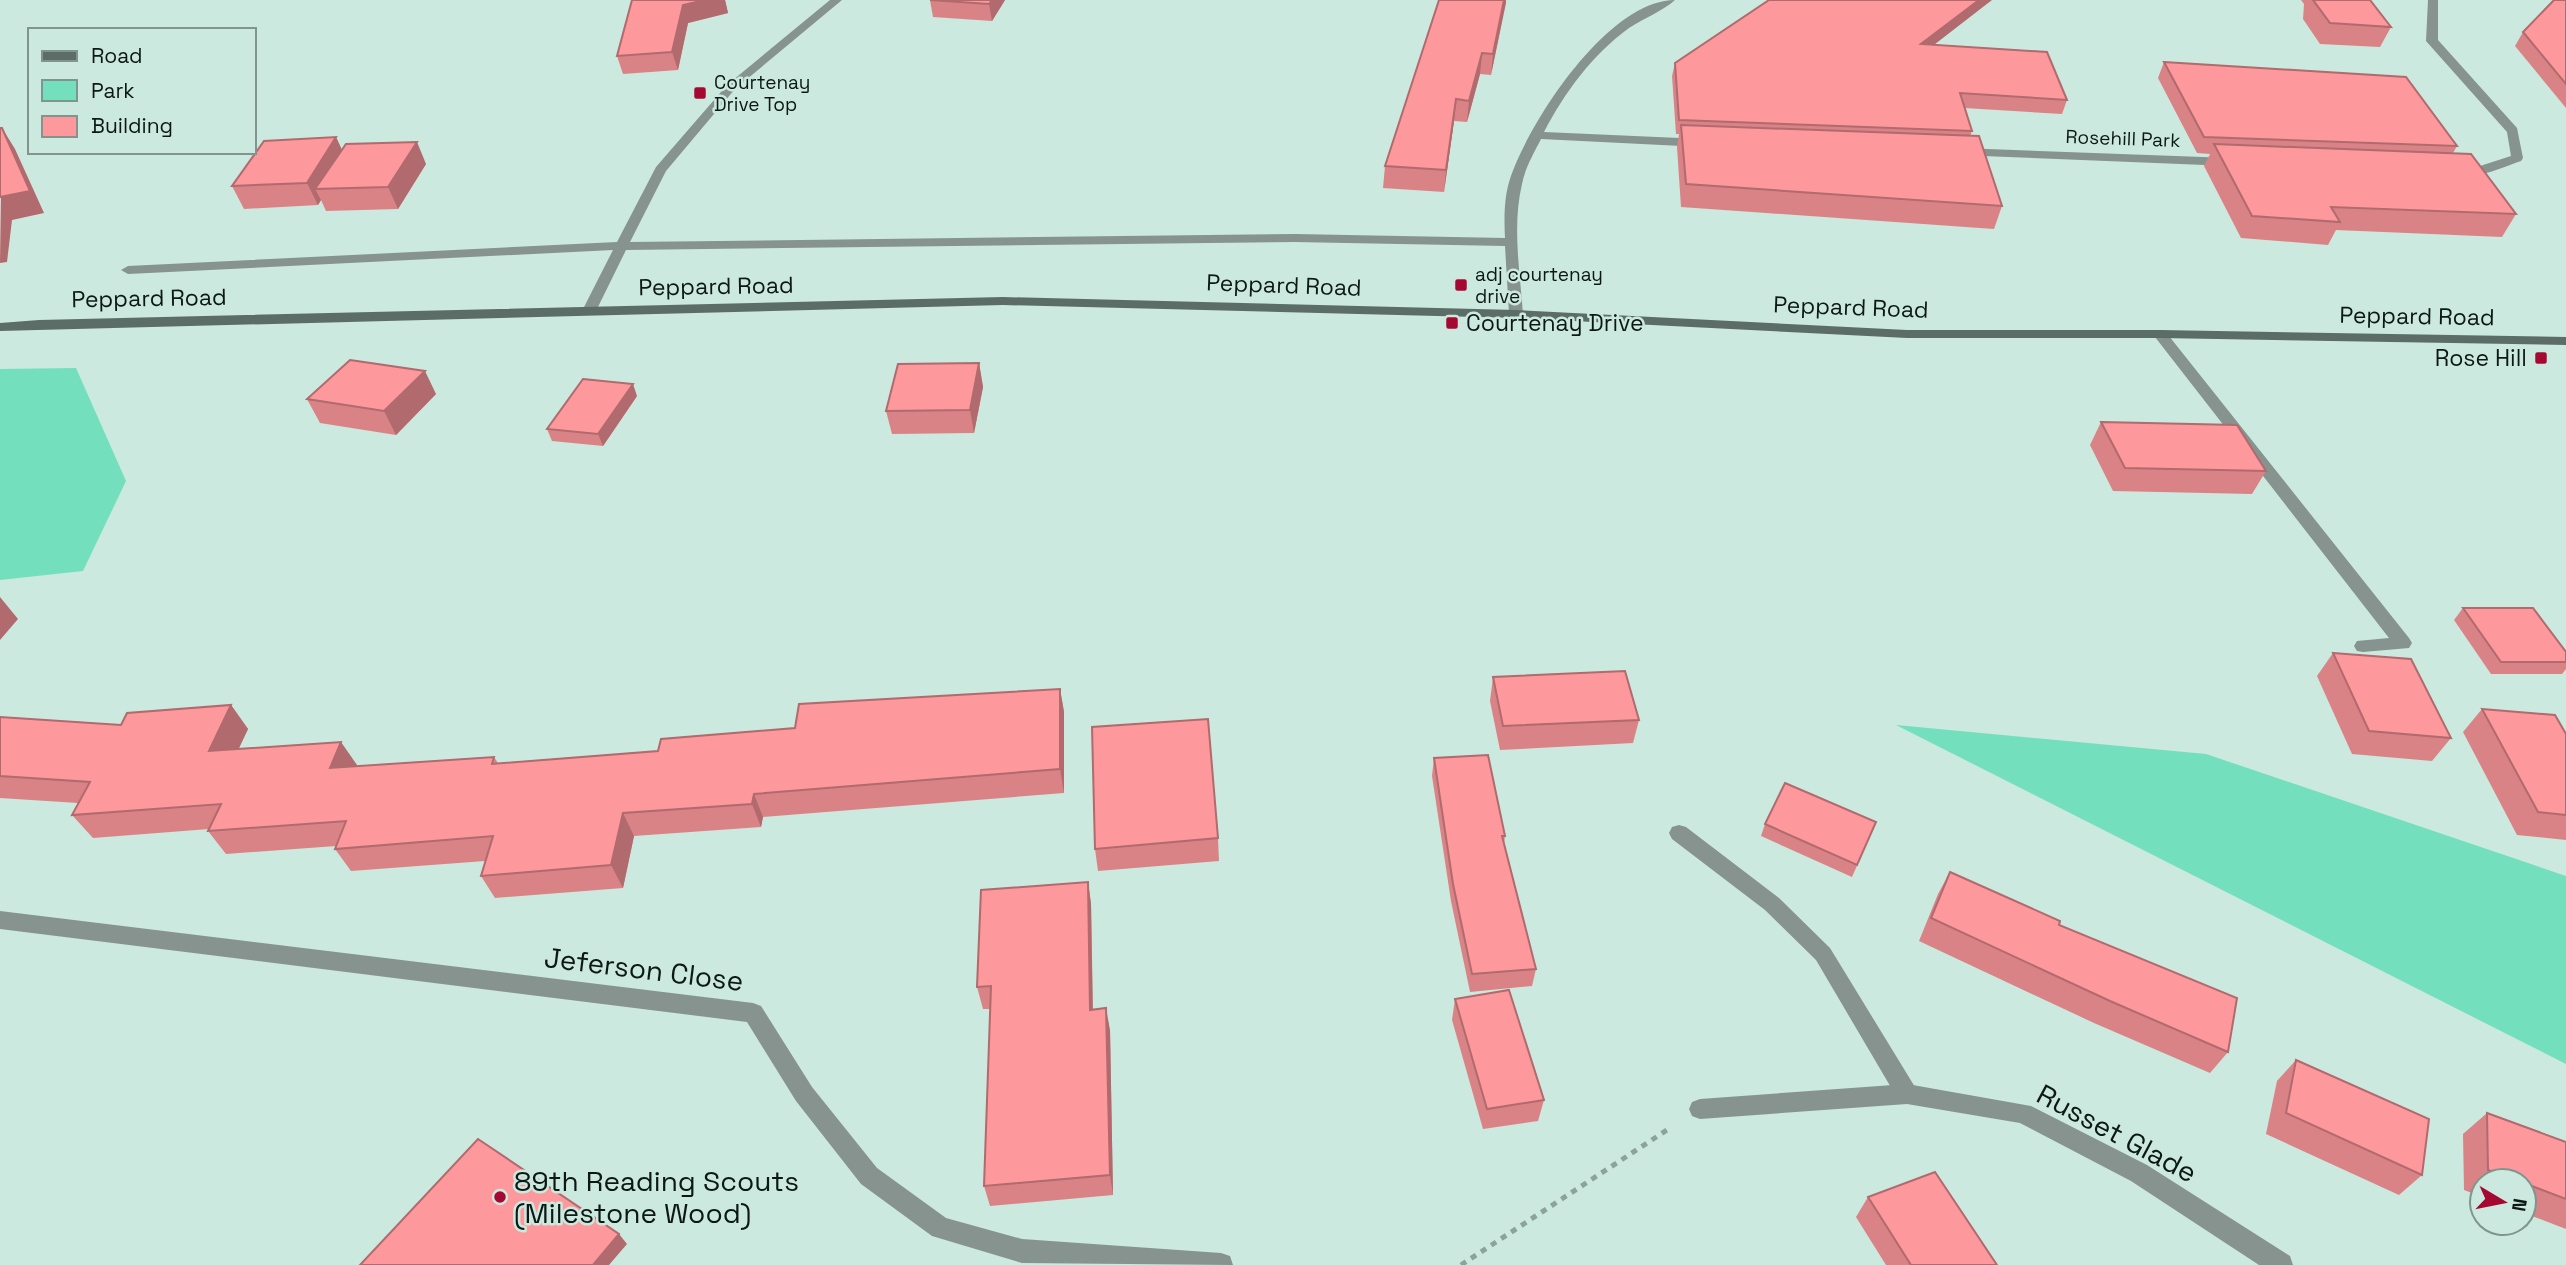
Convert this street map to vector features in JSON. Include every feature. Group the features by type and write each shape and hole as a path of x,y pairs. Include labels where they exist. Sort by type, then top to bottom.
{"main road":[{"name":"Peppard Road","path":"0,327 1003,301 1517,314 1907,334 2161,334 2566,341"}],"street":[{"path":"589,312 660,170 731,87 837,0"},
{"path":"1517,314 1511,242 1515,183 1535,135 1566,84 1609,38 1652,8 1670,0"},
{"path":"2433,0 2432,41 2513,131 2517,159 2481,170 2453,169"},
{"path":"1535,135 1720,143"},
{"name":"Rosehill Park","path":"1941,151 2245,162"},
{"name":"Peppard Road","path":"128,270 621,246 1295,238 1511,242"},
{"path":"2161,334 2403,643 2363,646"},
{"path":"1679,834 1772,904 1823,954 1907,1094"},
{"name":"Jeferson Close","path":"0,920 753,1013 804,1094 869,1176 940,1228 1021,1251 1221,1265"},
{"name":"Russet Glade","path":"1700,1109 1907,1094 2023,1113 2138,1173 2281,1265"}],"path":[{"path":"1461,1265 1700,1109"}],"green space":[{"path":"76,368 126,481 83,571 0,580 0,369"},
{"path":"1896,725 2206,754 2566,876 2566,1064"}],"building":[{"path":"632,0 705,0 683,5 672,52 617,56"},
{"path":"930,0 992,0 989,4"},
{"path":"1439,0 1504,0 1493,54 1482,53 1469,101 1456,99 1446,170 1385,166"},
{"path":"1769,0 1979,0 1921,44 2047,52 2067,100 1960,93 1972,131 1679,120 1675,63"},
{"path":"2313,0 2370,0 2391,27 2330,23"},
{"path":"2554,0 2566,0 2566,84 2523,32"},
{"path":"2164,62 2406,77 2457,146 2204,137"},
{"path":"1681,125 1979,136 2002,206 1686,184"},
{"path":"2,128 30,191 0,197"},
{"path":"336,137 307,183 232,186 264,141"},
{"path":"417,142 388,187 315,189 346,144"},
{"path":"2214,144 2471,154 2516,214 2331,207 2340,222 2252,216"},
{"path":"350,360 425,371 384,411 307,399"},
{"path":"979,363 970,410 886,411 898,364"},
{"path":"583,379 633,384 598,434 547,429"},
{"path":"2101,422 2237,425 2266,471 2125,468"},
{"path":"2463,608 2533,608 2566,652 2566,662 2501,662"},
{"path":"2333,653 2411,659 2451,738 2369,731"},
{"path":"1625,671 1639,720 1503,726 1493,677"},
{"path":"1060,689 1060,769 754,794 752,804 623,813 611,865 481,876 493,836 335,849 346,821 208,831 221,804 72,815 90,782 0,776 0,717 121,725 127,713 231,705 209,751 341,742 330,768 494,757 492,764 658,751 661,739 795,728 799,704"},
{"path":"2482,709 2555,715 2566,734 2566,815 2538,812"},
{"path":"1208,719 1218,838 1095,849 1092,727"},
{"path":"1488,755 1505,836 1502,836 1536,969 1472,974 1453,884 1434,758"},
{"path":"1785,783 1876,822 1857,865 1765,824"},
{"path":"1950,872 2060,921 2059,925 2237,998 2228,1052 1931,918"},
{"path":"1088,882 1090,1010 1106,1008 1110,1175 984,1186 991,986 977,987 981,890"},
{"path":"1509,990 1544,1100 1487,1109 1455,999"},
{"path":"2296,1060 2429,1119 2422,1175 2286,1113"},
{"path":"2487,1113 2566,1142 2566,1199 2538,1188 2538,1167 2488,1167"},
{"name":"89th Reading Scouts (Milestone Wood)","path":"478,1139 619,1234 593,1265 360,1265"},
{"path":"1935,1172 1997,1265 1911,1265 1868,1197"}],"place":[{"name":"Courtenay Drive Top","path":"700,93"},
{"name":"adj courtenay drive","path":"1461,285"},
{"name":"Courtenay Drive","path":"1452,323"},
{"name":"Rose Hill","path":"2541,358"},
{"name":"89th Reading Scouts (Milestone Wood)","path":"500,1197"}]}
